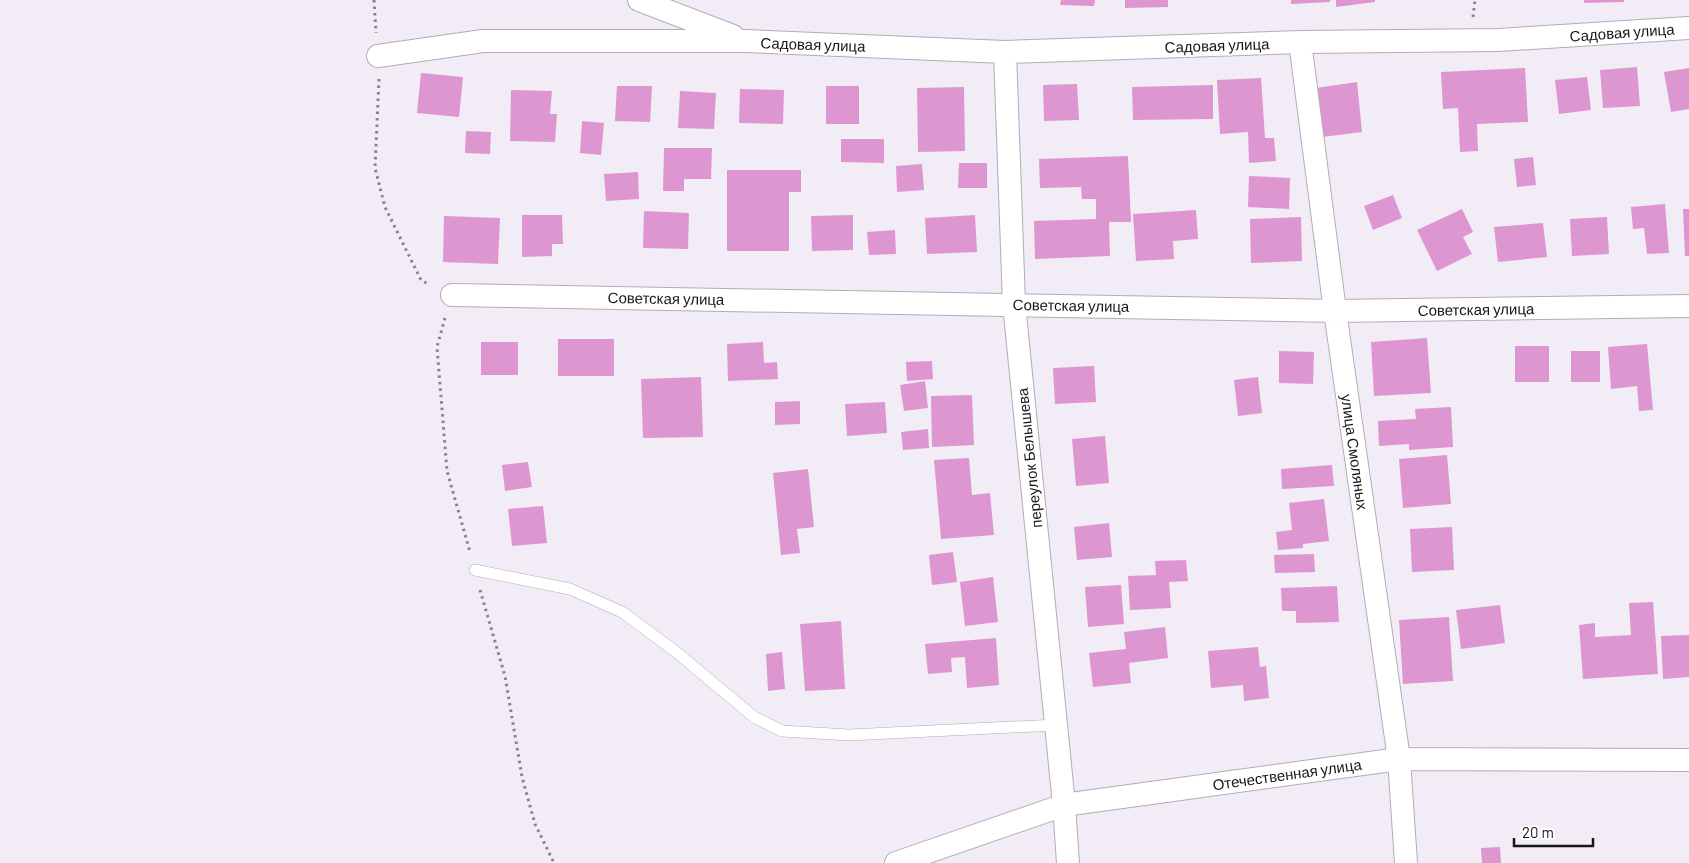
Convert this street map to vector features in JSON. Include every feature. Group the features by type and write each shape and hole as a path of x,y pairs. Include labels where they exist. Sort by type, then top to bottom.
{"street":[{"name":"Садовая улица","path":"639,0 746,41"},
{"name":"Садовая улица","path":"378,56 483,41 746,41 1005,52 1300,42 1498,40 1689,28"},
{"name":"улица Смоляных","path":"1300,42 1335,311 1399,759 1406,863"},
{"name":"переулок Белышева","path":"1005,52 1014,304 1064,805 1068,863"},
{"name":"Советская улица","path":"452,295 1335,311 1689,306"},
{"name":"Отечественная улица","path":"896,863 1064,805 1399,759 1689,760"}],"lane":[{"path":"475,570 570,589 622,612 675,651 754,717 782,731 849,735 1056,725"}],"path":[{"path":"374,0 379,75 375,168 385,208 421,280 452,295"}],"building":[{"path":"1061,0 1095,0 1094,6 1060,5"},
{"path":"1125,0 1168,0 1168,7 1125,8"},
{"path":"1291,0 1330,0 1330,2 1291,4"},
{"path":"1336,0 1375,0 1375,2 1336,7"},
{"path":"1584,0 1624,0 1624,2 1584,3"},
{"path":"1637,67 1640,106 1603,108 1600,70"},
{"path":"1525,68 1528,122 1477,124 1478,151 1460,152 1458,108 1443,109 1441,72"},
{"path":"1689,68 1689,109 1671,112 1664,72"},
{"path":"421,73 463,77 459,117 417,113"},
{"path":"1587,77 1591,110 1559,114 1555,80"},
{"path":"1261,78 1265,138 1274,138 1276,161 1249,163 1248,132 1220,134 1217,80"},
{"path":"1357,82 1362,132 1322,137 1316,88"},
{"path":"1077,84 1079,120 1044,121 1043,85"},
{"path":"1213,85 1213,119 1133,120 1132,87"},
{"path":"617,86 652,86 650,122 615,121"},
{"path":"826,86 859,86 859,124 826,124"},
{"path":"964,87 965,151 918,152 917,88"},
{"path":"740,89 784,90 783,124 739,123"},
{"path":"511,90 552,91 550,114 557,114 555,142 510,141"},
{"path":"680,91 716,93 714,129 678,128"},
{"path":"582,121 604,123 601,155 580,153"},
{"path":"466,131 491,132 490,154 465,153"},
{"path":"841,139 884,139 884,163 841,162"},
{"path":"664,148 712,148 711,179 684,179 684,191 663,191"},
{"path":"1128,156 1131,222 1109,222 1110,256 1035,259 1034,221 1096,219 1096,199 1082,199 1081,187 1040,188 1039,159"},
{"path":"1533,157 1536,185 1517,187 1514,159"},
{"path":"959,163 987,163 987,188 958,188"},
{"path":"922,164 924,190 897,192 896,166"},
{"path":"727,170 801,170 801,192 789,192 789,251 727,251"},
{"path":"638,172 639,199 606,201 604,174"},
{"path":"1249,176 1290,178 1289,209 1248,207"},
{"path":"1393,195 1402,218 1373,230 1364,206"},
{"path":"1665,204 1669,253 1647,254 1644,228 1633,229 1631,207"},
{"path":"1462,209 1473,232 1463,237 1472,254 1437,271 1417,230"},
{"path":"1683,209 1689,209 1689,256 1685,256"},
{"path":"1196,210 1198,239 1173,241 1174,259 1136,261 1133,214"},
{"path":"644,211 689,213 688,249 643,248"},
{"path":"522,215 562,215 563,244 552,244 552,256 522,257"},
{"path":"853,215 853,250 812,251 811,216"},
{"path":"975,215 977,252 927,254 925,218"},
{"path":"444,216 500,218 498,264 443,262"},
{"path":"1301,217 1302,261 1251,263 1250,219"},
{"path":"1607,217 1609,254 1572,256 1570,219"},
{"path":"1543,223 1547,257 1498,262 1494,227"},
{"path":"895,230 896,254 869,255 867,232"},
{"path":"1427,338 1431,393 1374,396 1371,342"},
{"path":"558,339 614,339 614,376 558,376"},
{"path":"481,342 518,342 518,375 481,375"},
{"path":"763,342 764,363 777,362 778,379 728,381 727,344"},
{"path":"1647,344 1653,410 1639,411 1637,386 1611,389 1608,347"},
{"path":"1515,346 1549,346 1549,382 1515,382"},
{"path":"1279,351 1314,352 1313,384 1279,383"},
{"path":"1571,351 1600,351 1600,382 1571,382"},
{"path":"932,361 933,379 907,381 906,362"},
{"path":"1094,366 1096,402 1055,404 1053,368"},
{"path":"701,377 703,437 643,438 641,379"},
{"path":"1258,377 1262,413 1238,416 1234,380"},
{"path":"925,381 928,408 904,411 900,385"},
{"path":"972,395 974,445 932,447 931,396"},
{"path":"800,401 800,424 775,425 775,402"},
{"path":"885,402 887,433 847,436 845,404"},
{"path":"1451,407 1453,447 1409,450 1409,444 1379,446 1378,421 1416,419 1415,409"},
{"path":"928,429 929,448 903,450 901,432"},
{"path":"1105,436 1109,483 1076,486 1072,439"},
{"path":"1447,455 1451,504 1403,508 1399,459"},
{"path":"969,458 972,495 990,493 994,535 941,539 934,460"},
{"path":"528,462 532,487 505,491 502,465"},
{"path":"1332,465 1334,486 1282,489 1281,469"},
{"path":"808,469 814,527 797,529 800,553 781,555 773,473"},
{"path":"1324,499 1329,541 1303,544 1303,548 1278,550 1276,532 1292,530 1289,503"},
{"path":"543,506 547,543 512,546 508,509"},
{"path":"1109,523 1112,557 1077,560 1074,527"},
{"path":"1452,527 1454,570 1412,572 1410,529"},
{"path":"953,552 957,582 932,585 929,555"},
{"path":"1314,554 1315,572 1275,573 1274,555"},
{"path":"1186,560 1188,581 1169,582 1171,608 1130,610 1128,576 1156,575 1155,561"},
{"path":"993,577 998,622 965,626 960,582"},
{"path":"1121,585 1124,624 1088,627 1085,587"},
{"path":"1337,586 1339,622 1296,623 1296,611 1282,611 1281,588"},
{"path":"1653,602 1658,674 1583,679 1579,625 1595,623 1595,637 1631,635 1629,603"},
{"path":"1500,605 1505,643 1461,649 1456,610"},
{"path":"1449,617 1453,681 1403,684 1399,620"},
{"path":"841,621 845,689 805,691 800,624"},
{"path":"1165,627 1168,658 1129,663 1131,683 1093,687 1089,653 1126,649 1124,632"},
{"path":"1689,635 1689,677 1663,679 1661,636"},
{"path":"996,638 999,685 967,688 965,657 951,658 952,672 928,674 925,644"},
{"path":"1258,647 1260,667 1266,666 1269,698 1244,701 1243,685 1211,688 1208,651"},
{"path":"782,652 785,689 768,691 766,654"},
{"path":"1500,847 1501,863 1482,863 1481,848"}]}
